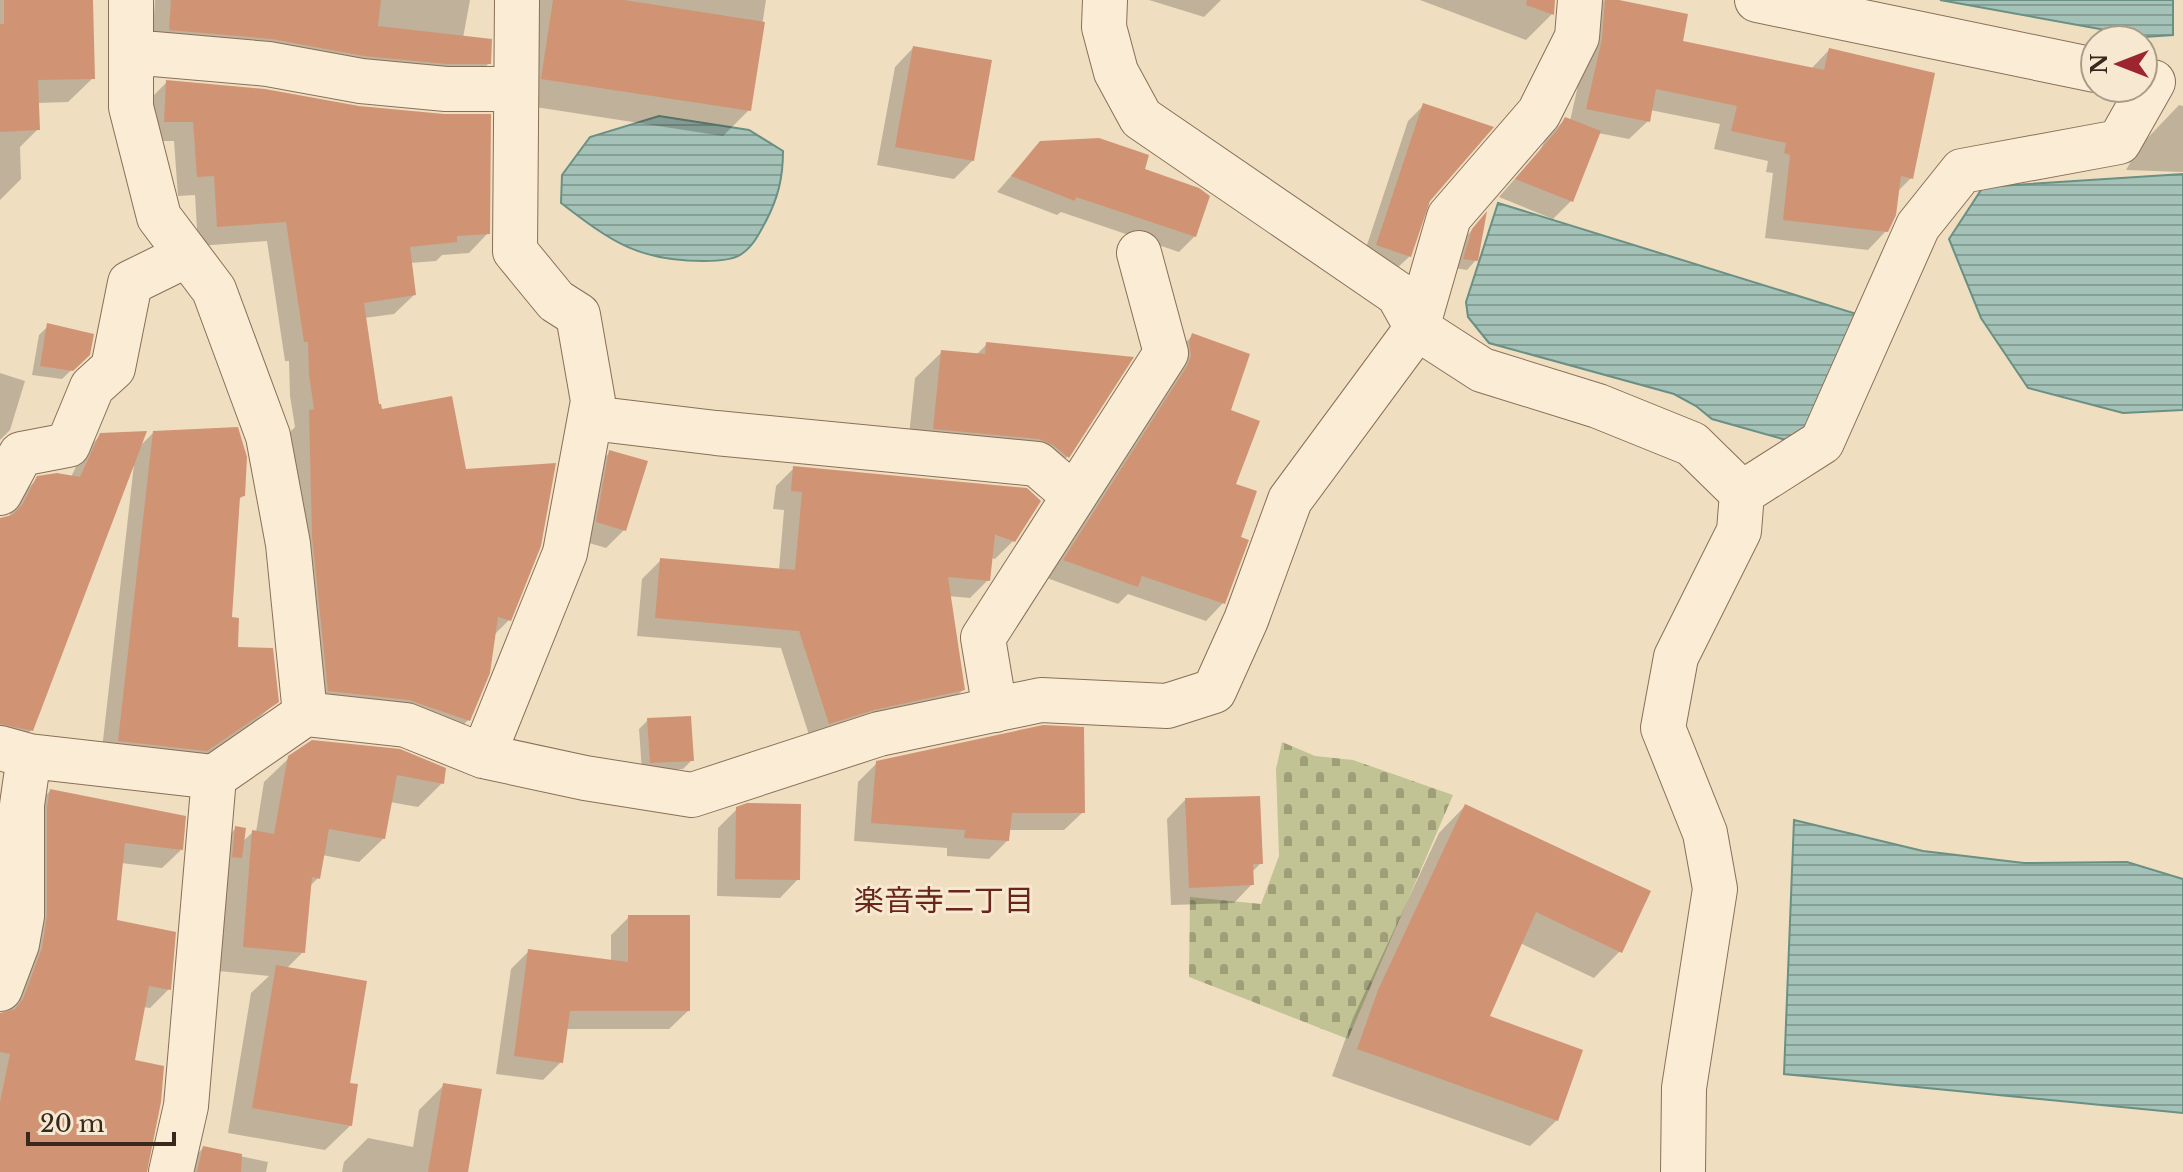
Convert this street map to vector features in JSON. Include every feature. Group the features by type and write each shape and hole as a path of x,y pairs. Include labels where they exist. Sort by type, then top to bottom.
{"street":[{"path":"131,0 131,107 159,217 214,290 268,436 288,544 305,714"},
{"path":"483,756 565,553 593,401 578,315 556,301 515,251 517,0"},
{"path":"1105,0 1104,27 1116,72 1141,118 1398,294 1417,328 1482,370 1598,406 1692,444 1742,493"},
{"path":"0,989 17,944 22,916 22,805 14,752 214,777 305,714 406,725 483,756 585,778 692,795 879,734 1041,700 1167,706 1214,691 1246,620 1290,500 1417,328 1449,217 1539,113 1577,37 1580,0"},
{"path":"1757,0 2079,67"},
{"path":"131,52 268,64 375,82 446,89 516,89"},
{"path":"1742,493 1822,442 1918,226 1962,171 2119,142 2169,81"},
{"path":"995,710 983,638 1166,353 1139,253"},
{"path":"0,493 21,454 68,445 92,387 113,368 130,283 187,255"},
{"path":"591,418 1037,464 1074,496"},
{"path":"1683,1172 1684,1088 1715,889 1705,833 1663,728 1676,657 1739,531 1742,493"},
{"path":"171,1172 186,1106 214,777"}],"green space":[{"path":"1282,742 1315,756 1353,760 1453,795 1348,1039 1189,977 1190,897 1261,904 1279,856 1276,769"}],"water":[{"path":"1940,0 2173,0 2173,35 2159,36 2159,24 2079,25"},
{"path":"659,116 749,130 783,151 781,179 774,204 755,240 740,255 704,261 643,253 596,229 561,203 562,175 590,137"},
{"path":"2183,174 2183,410 2123,413 2028,388 1981,318 1949,239 1983,187"},
{"path":"1498,203 1860,315 1800,444 1712,419 1674,394 1489,343 1468,317 1466,302"},
{"path":"1794,820 1923,851 2024,863 2127,862 2183,879 2183,1113 1784,1074"}],"building":[{"path":"4,0 93,0 95,79 38,80 40,130 0,132 0,24 4,24"},
{"path":"171,0 381,0 378,26 492,39 491,64 447,64 364,56 272,39 169,30"},
{"path":"553,0 624,0 765,22 751,111 541,79"},
{"path":"1527,0 1555,0 1554,15 1526,5"},
{"path":"1605,0 1688,14 1683,41 1824,70 1829,48 1935,73 1913,179 1901,176 1896,215 1888,232 1783,220 1790,155 1784,153 1786,143 1731,131 1737,106 1656,89 1650,122 1586,109 1602,39"},
{"path":"913,46 992,60 974,161 895,147"},
{"path":"166,80 265,89 359,106 444,114 491,114 490,234 457,236 457,242 410,247 416,295 364,303 382,409 452,396 466,469 556,463 541,546 511,621 498,617 490,673 470,721 409,700 328,691 312,536 309,410 314,409 308,342 304,342 286,222 217,227 214,176 197,177 193,122 164,122"},
{"path":"1423,103 1494,127 1430,201 1411,257 1376,245"},
{"path":"1565,117 1601,131 1573,202 1515,179"},
{"path":"1099,138 1149,155 1145,169 1199,188 1210,196 1196,237 1076,197 1075,201 1011,176 1040,141"},
{"path":"1487,211 1478,261 1463,259 1472,229"},
{"path":"47,323 94,334 90,355 73,371 40,366"},
{"path":"1192,333 1250,354 1231,410 1260,421 1236,484 1257,491 1241,537 1249,540 1225,604 1142,576 1138,587 1063,560 1187,366 1191,356 1189,342"},
{"path":"986,342 1134,357 1069,458 1053,445 1039,439 933,429 941,350 985,354"},
{"path":"238,427 247,457 245,496 240,497 232,617 239,618 238,647 273,648 279,702 207,751 118,741 153,431"},
{"path":"147,431 33,731 0,724 0,518 12,515 22,505 37,476 57,473 80,477 100,433"},
{"path":"609,450 648,461 626,531 596,522"},
{"path":"793,466 1027,488 1041,501 1015,542 995,535 990,581 948,577 965,690 874,710 829,724 799,631 655,618 660,558 795,570 802,492 791,491"},
{"path":"691,716 694,761 650,763 647,718"},
{"path":"1043,725 1084,727 1085,813 1012,813 1009,841 964,838 965,830 871,823 876,761"},
{"path":"312,740 400,749 446,768 444,784 397,775 385,839 329,829 320,879 312,877 305,953 243,947 252,830 274,834 288,756"},
{"path":"50,789 186,816 183,850 125,843 117,920 176,932 171,990 149,986 135,1060 164,1066 161,1102 147,1172 0,1172 0,1102 10,1054 0,1052 0,1013 15,1009 23,999 42,948 47,916 47,807"},
{"path":"1260,796 1263,864 1253,864 1254,885 1189,888 1185,798"},
{"path":"747,803 801,804 800,880 735,879 736,807"},
{"path":"1465,804 1651,891 1622,953 1536,912 1490,1016 1583,1050 1558,1121 1357,1049 1378,990"},
{"path":"235,826 246,828 242,858 232,857"},
{"path":"628,915 690,915 690,1011 570,1011 563,1063 514,1056 528,949 628,962"},
{"path":"276,965 367,981 350,1083 358,1084 352,1126 252,1108"},
{"path":"443,1083 482,1089 468,1172 428,1172"},
{"path":"203,1146 242,1154 241,1172 197,1172"}],"district":[{"name":"楽音寺二丁目","path":"944,901"}]}
